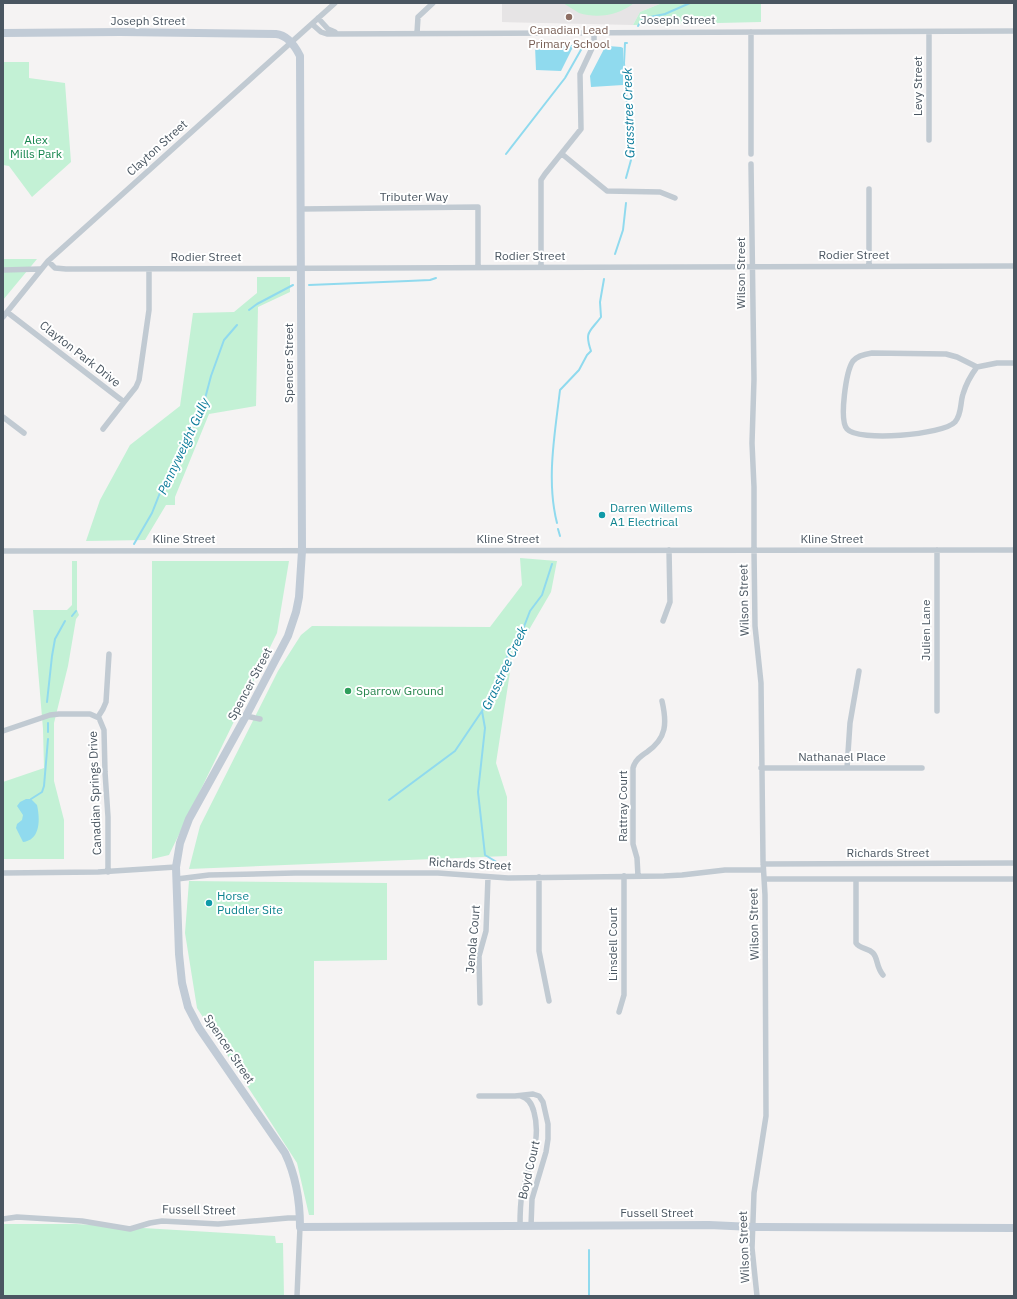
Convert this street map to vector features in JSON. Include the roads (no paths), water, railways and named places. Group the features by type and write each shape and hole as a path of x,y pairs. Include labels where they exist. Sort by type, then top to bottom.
{"street":[{"name":"Clayton Street","path":"3,317 40,269 48,261 335,3"},
{"path":"417,33 418,18 432,3"},
{"name":"Joseph Street","path":"318,18 329,30 342,33"},
{"name":"Joseph Street","path":"312,24 323,33 1014,31"},
{"name":"Joseph Street","path":"3,33 127,32 276,34 282,35 291,43"},
{"path":"751,32 751,154"},
{"name":"Levy Street","path":"929,32 929,140"},
{"path":"541,267 541,180 579,134 582,128 580,74 594,44 594,33"},
{"name":"Spencer Street","path":"291,43 298,53 300,60 302,550 300,592 292,626 284,646 189,819 180,843 176,868 181,974 188,1007 199,1028 283,1149 294,1175 300,1222 297,1296"},
{"path":"562,154 607,191 660,192 675,198"},
{"name":"Wilson Street","path":"751,164 754,386 752,443 754,478 754,626 761,682 763,870 766,938 766,1116 755,1180 753,1227 753,1255 757,1296"},
{"path":"869,189 869,266"},
{"name":"Tributer Way","path":"301,209 478,207 478,267"},
{"name":"Rodier Street","path":"48,261 53,266 58,268 149,269 1014,266"},
{"path":"3,270 40,269"},
{"name":"Clayton Park Drive","path":"7,312 124,402 136,387 139,380 149,313 149,269"},
{"path":"977,367 963,393 958,418 948,427 923,433 880,436 857,434 845,427 842,415 848,372 853,362 860,356 875,353 942,353 955,356 977,367 997,363 1014,363"},
{"path":"104,429 124,402"},
{"path":"3,417 24,434"},
{"path":"663,621 670,599 669,550"},
{"name":"Julien Lane","path":"937,550 937,710"},
{"name":"Kline Street","path":"3,551 1014,550"},
{"path":"98,717 106,702 109,654"},
{"path":"847,768 850,723 859,671"},
{"name":"Rattray Court","path":"638,876 637,858 633,844 633,768 638,759 661,740 666,718 662,701"},
{"name":"Canadian Springs Drive","path":"3,731 42,717 56,714 90,714 98,717 104,732 108,817 108,872"},
{"path":"246,716 260,719"},
{"name":"Nathanael Place","path":"762,768 922,768"},
{"name":"Richards Street","path":"763,864 1014,863"},
{"path":"3,873 108,872 176,868"},
{"name":"Richards Street","path":"177,879 208,875 289,873 438,873 488,877 677,876 725,870 763,870"},
{"name":"Linsdell Court","path":"618,1012 624,995 624,876"},
{"name":"Jenola Court","path":"480,1003 480,956 486,931 488,877"},
{"path":"540,877 539,951 549,1001"},
{"path":"764,879 1014,879"},
{"path":"856,879 856,943 874,954 878,969 882,975"},
{"name":"Boyd Court","path":"479,1096 516,1096 533,1094 539,1096 544,1104 548,1124 547,1148 532,1199 532,1226"},
{"name":"Boyd Court","path":"516,1096 525,1098 532,1105 537,1132 536,1146 521,1199 520,1226"},
{"name":"Fussell Street","path":"3,1219 17,1217 82,1221 130,1229 162,1221 218,1224 300,1222 520,1226 709,1225 753,1227 1014,1228"}],"water":[{"path":"574,45 561,71 536,70 535,46"},
{"path":"608,46 623,48 623,85 591,87 590,76 604,49"},
{"path":"26,799 31,799 37,805 39,822 36,833 33,837 23,842 16,828 17,824 22,820 23,815 17,806 20,802"}],"waterway":[{"name":"Pennyweight Gully","path":"638,26 645,18 665,14 690,3"},
{"name":"Grasstree Creek","path":"626,178 631,160 624,63 625,43 627,43"},
{"name":"Pennyweight Gully","path":"506,154 565,78 584,47"},
{"name":"Grasstree Creek","path":"615,254 623,230 626,203"},
{"name":"Pennyweight Gully","path":"309,285 430,280 436,278"},
{"name":"Grasstree Creek","path":"557,523 552,490 552,456 560,390 579,370 587,355 591,351 588,335 601,317 600,302 604,279"},
{"name":"Pennyweight Gully","path":"249,310 257,304 293,285"},
{"name":"Pennyweight Gully","path":"134,544 152,513 184,439 202,410 211,376 224,340 237,325"},
{"name":"Grasstree Creek","path":"558,529 560,536"},
{"name":"Grasstree Creek","path":"500,864 485,855 478,792 485,728 482,711 495,688 509,652 520,637 530,611 542,595 552,564"},
{"name":"Pennyweight Gully","path":"72,616 76,611"},
{"name":"Pennyweight Gully","path":"47,702 55,639 65,621"},
{"path":"389,800 455,751 482,711"},
{"name":"Pennyweight Gully","path":"48,723 48,732"},
{"name":"Pennyweight Gully","path":"31,799 42,792 44,786 48,739"},
{"path":"589,1250 589,1296"}],"place":[{"name":"Canadian Lead Primary School","path":"569,17"},
{"name":"Darren Willems A1 Electrical","path":"602,515"},
{"name":"Sparrow Ground","path":"348,691"},
{"name":"Horse Puddler Site","path":"209,903"}],"park label":[{"name":"Alex Mills Park","path":"36,147"}]}
